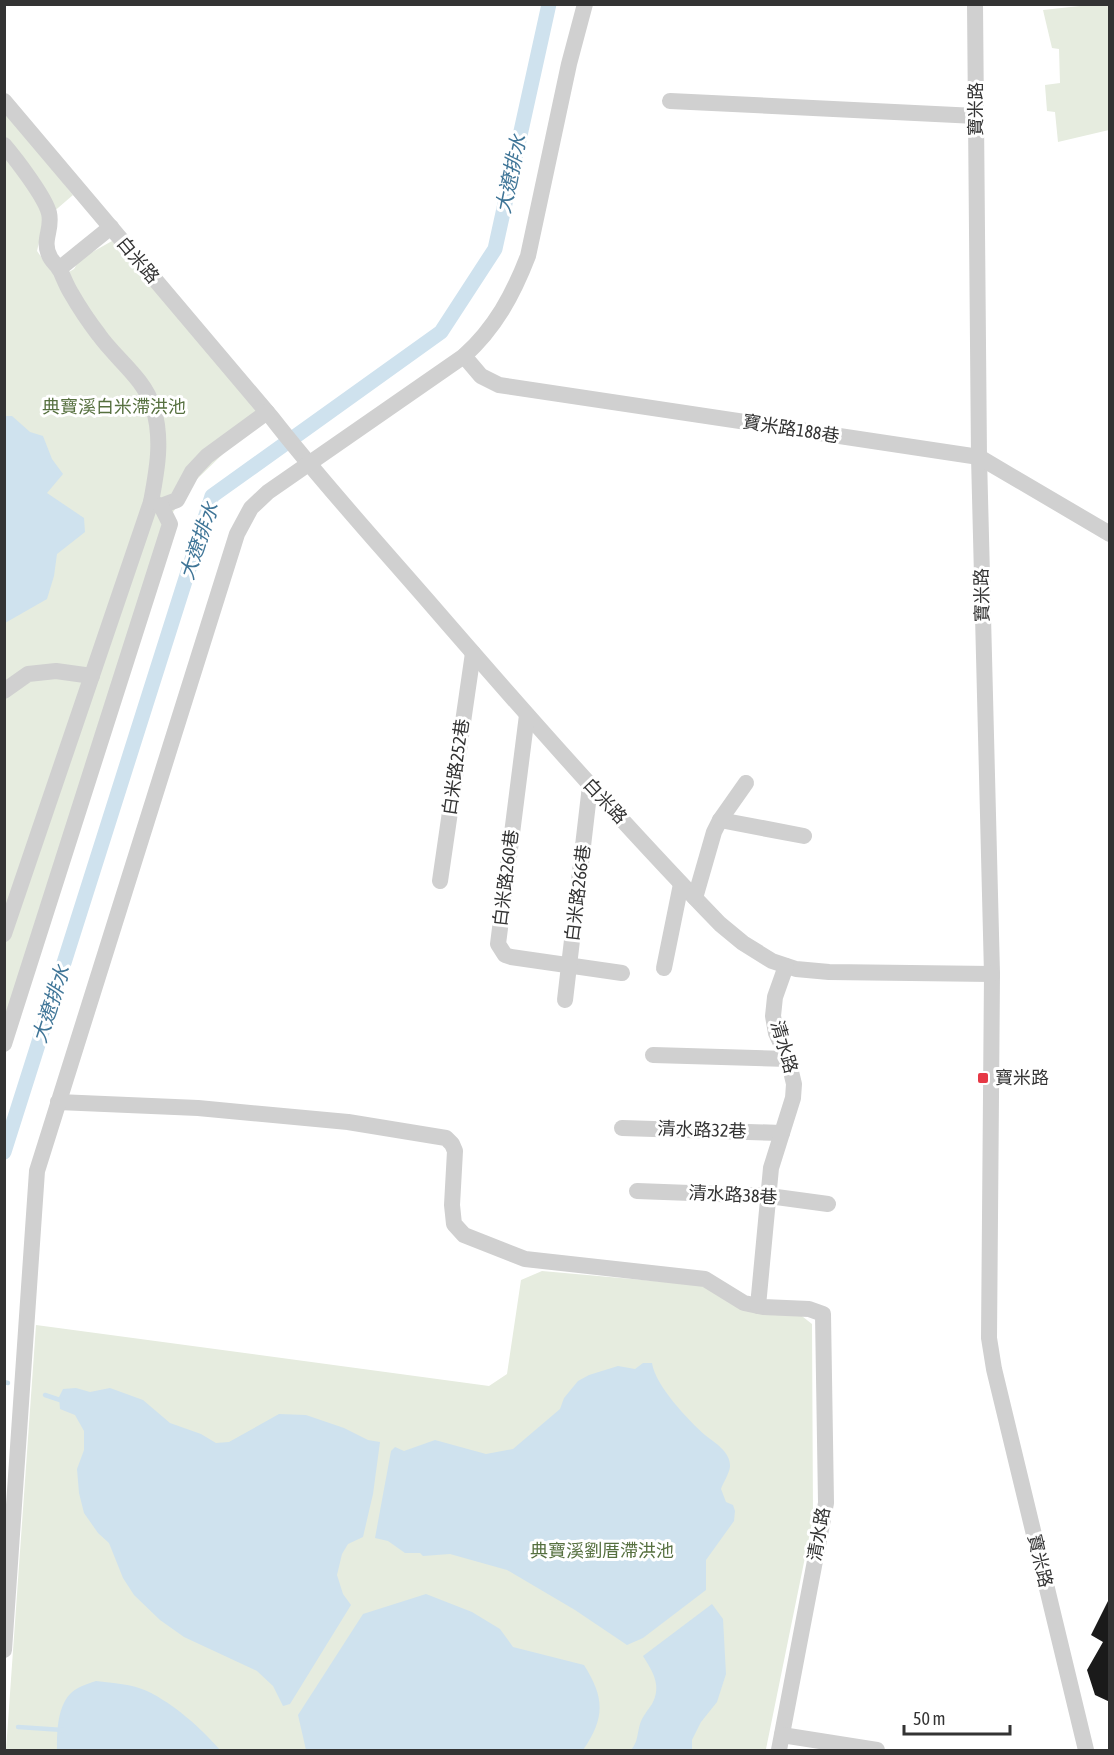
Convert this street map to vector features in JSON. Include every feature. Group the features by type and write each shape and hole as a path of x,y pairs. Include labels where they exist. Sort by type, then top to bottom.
{"street":[{"path":"4,1650 37,1171 237,534 244,518 258,501 307,462 464,356 478,343 501,314 516,287 528,256 569,64 585,4"},
{"name":"寶米路","path":"975,4 979,457 992,974 989,1338 994,1369 1086,1750"},
{"name":"白米路","path":"4,101 307,462 473,653 590,786 720,924 743,943 772,961 796,969 829,972 992,974"},
{"path":"670,101 976,116"},
{"path":"4,145 20,163 49,212 50,224 45,243 50,257 98,334 117,358 141,382 153,406 159,435 156,504 92,676 4,934"},
{"path":"59,269 111,228"},
{"name":"寶米路188巷","path":"464,356 481,376 499,385 979,457 1110,534"},
{"path":"156,504 177,500 192,472 207,456 269,415"},
{"path":"4,1044 170,524 156,504"},
{"name":"白米路252巷","path":"440,881 473,653"},
{"path":"4,691 28,674 56,671 92,676"},
{"name":"白米路260巷","path":"527,715 498,944 505,955 622,973"},
{"path":"695,898 714,832 746,783"},
{"name":"白米路266巷","path":"565,1000 590,786"},
{"path":"720,820 804,836"},
{"path":"664,969 681,884"},
{"name":"清水路","path":"781,1743 826,1503 822,1314 809,1309 758,1306 771,1168 793,1098 794,1084 788,1059 776,1033 773,1016 775,997 786,966"},
{"path":"653,1055 788,1059"},
{"path":"58,1102 198,1108 336,1121 446,1138 455,1151 452,1205 454,1224 464,1235 525,1259 705,1279 744,1303 758,1306"},
{"name":"清水路32巷","path":"622,1128 782,1133"},
{"name":"清水路38巷","path":"637,1191 769,1196 828,1204"},
{"path":"781,1743 877,1750"}],"green space":[{"path":"1109,5 1109,130 1058,142 1055,112 1047,111 1045,85 1060,83 1059,49 1052,48 1043,10"},
{"name":"典寶溪白米滯洪池","path":"5,109 73,195 44,220 37,251 57,279 74,269 80,259 112,241 265,413 193,483 169,518 5,1041"},
{"name":"典寶溪劉厝滯洪池","path":"542,1271 710,1286 798,1313 812,1324 813,1518 766,1749 791,1750 6,1750 36,1325 489,1386 507,1374 521,1280"}],"water":[{"path":"4,416 12,416 30,432 43,436 52,459 63,474 47,493 84,518 85,532 57,554 54,576 47,599 5,623"},
{"path":"643,1363 652,1363 654,1372 673,1402 698,1429 722,1448 728,1457 730,1467 721,1489 726,1502 733,1505 735,1511 734,1521 706,1560 706,1590 643,1638 627,1645 575,1610 507,1570 450,1554 423,1556 420,1553 405,1553 388,1541 375,1538 391,1451 395,1447 404,1451 435,1440 486,1454 513,1449 560,1409 564,1398 578,1381 618,1366 635,1369"},
{"path":"76,1388 90,1392 110,1388 143,1400 170,1423 201,1434 216,1443 229,1442 279,1414 306,1415 344,1428 368,1440 380,1442 373,1494 363,1537 348,1544 342,1554 337,1575 343,1594 351,1605 290,1704 283,1706 273,1686 257,1671 184,1637 160,1620 134,1595 123,1578 109,1543 98,1533 84,1513 77,1469 84,1450 84,1431 75,1415 60,1409 59,1397 63,1389"},
{"path":"426,1594 472,1612 500,1629 513,1647 584,1665 596,1688 600,1708 595,1728 583,1750 306,1750 298,1715 363,1614"},
{"path":"712,1604 723,1619 726,1674 717,1702 701,1722 692,1740 692,1750 631,1750 641,1721 652,1704 656,1691 653,1673 643,1656"},
{"path":"96,1681 135,1687 157,1696 186,1717 220,1750 57,1750 57,1733 62,1707 71,1693"}],"building":[{"path":"1110,1597 1110,1702 1095,1695 1087,1670 1103,1642 1091,1635"}],"waterway":[{"name":"大遼排水","path":"4,1152 212,496 441,332 495,249 549,4"},
{"path":"4,1382 8,1383"},
{"path":"45,1395 63,1401"},
{"path":"18,1727 63,1730"}],"place":[{"name":"寶米路","path":"983,1078"}]}
